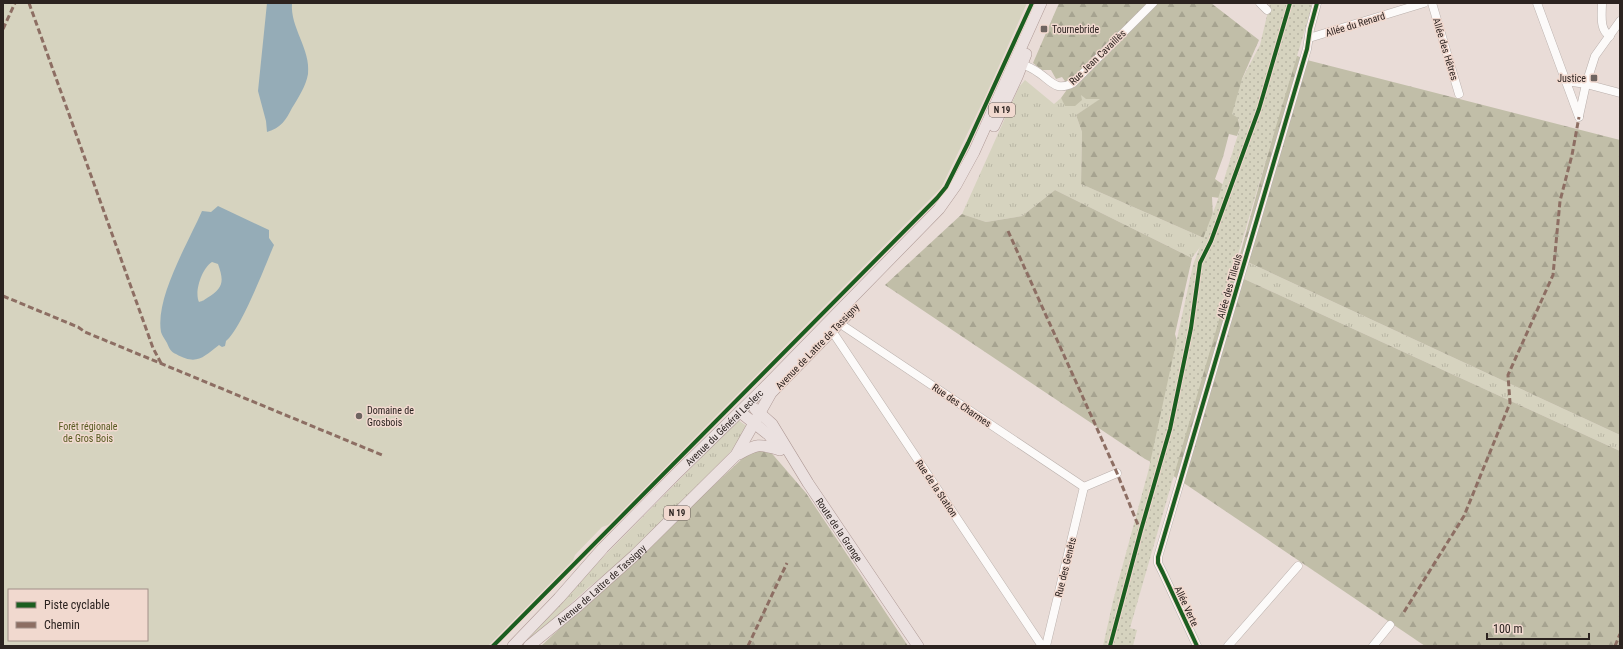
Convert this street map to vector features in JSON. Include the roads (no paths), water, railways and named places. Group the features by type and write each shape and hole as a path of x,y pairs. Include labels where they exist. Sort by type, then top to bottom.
{"main road":[{"name":"N 19","path":"1018,63 1041,3"},
{"name":"Avenue de Lattre de Tassigny","path":"529,646 578,606 635,555 736,455 758,419 767,400 783,380 936,222 950,205 961,189 986,143 1018,63 1048,3"},
{"name":"Avenue du Général Leclerc","path":"513,646 559,598 603,548 744,408 939,209 956,185 974,152 1018,63"},
{"path":"767,400 772,424"},
{"path":"744,408 758,419"},
{"name":"Route de la Grange","path":"758,419 772,424 783,448 910,646"},
{"name":"Route de la Grange","path":"758,419 774,440 783,448 808,483 918,646"},
{"path":"736,455 750,447 760,444 783,448"}],"street":[{"name":"Rue Jean Cavaillès","path":"1018,63 1040,73 1056,86 1069,85 1073,83 1153,3"},
{"path":"1260,3 1266,10"},
{"name":"Allée des Tilleuls","path":"1163,573 1158,563 1158,556 1309,38 1317,3"},
{"name":"Allée du Renard","path":"1309,38 1424,3"},
{"name":"Allée des Hêtres","path":"1432,3 1459,94"},
{"path":"1537,3 1579,117 1586,84 1595,56 1620,20"},
{"path":"1602,3 1603,28 1606,34 1610,36"},
{"path":"1566,81 1620,92"},
{"name":"Rue des Charmes","path":"835,327 1084,487"},
{"name":"Rue de la Station","path":"835,327 1042,646"},
{"path":"1084,487 1117,473"},
{"name":"Rue des Genêts","path":"1046,646 1084,487"},
{"path":"1228,646 1298,566"},
{"name":"Allée Verte","path":"1163,573 1197,646"},
{"path":"1373,646 1390,625"}],"water":[{"path":"267,3 292,3 294,21 304,47 308,65 308,74 302,92 288,116 279,126 267,132 266,121 258,91"},
{"path":"218,206 269,230 269,238 274,245 239,324 226,341 225,346 222,347 219,345 204,356 195,360 183,358 170,350 161,332 160,318 168,287 181,254 202,211 211,212","holes":["212,262 218,264 222,280 220,287 213,294 199,302 198,287 202,275 208,265"]}],"place":[{"name":"Tournebride","path":"1044,29"},
{"name":"Justice","path":"1594,78"},
{"name":"Domaine de Grosbois","path":"359,416"}],"park label":[{"name":"Forêt régionale de Gros Bois","path":"88,432"}]}
